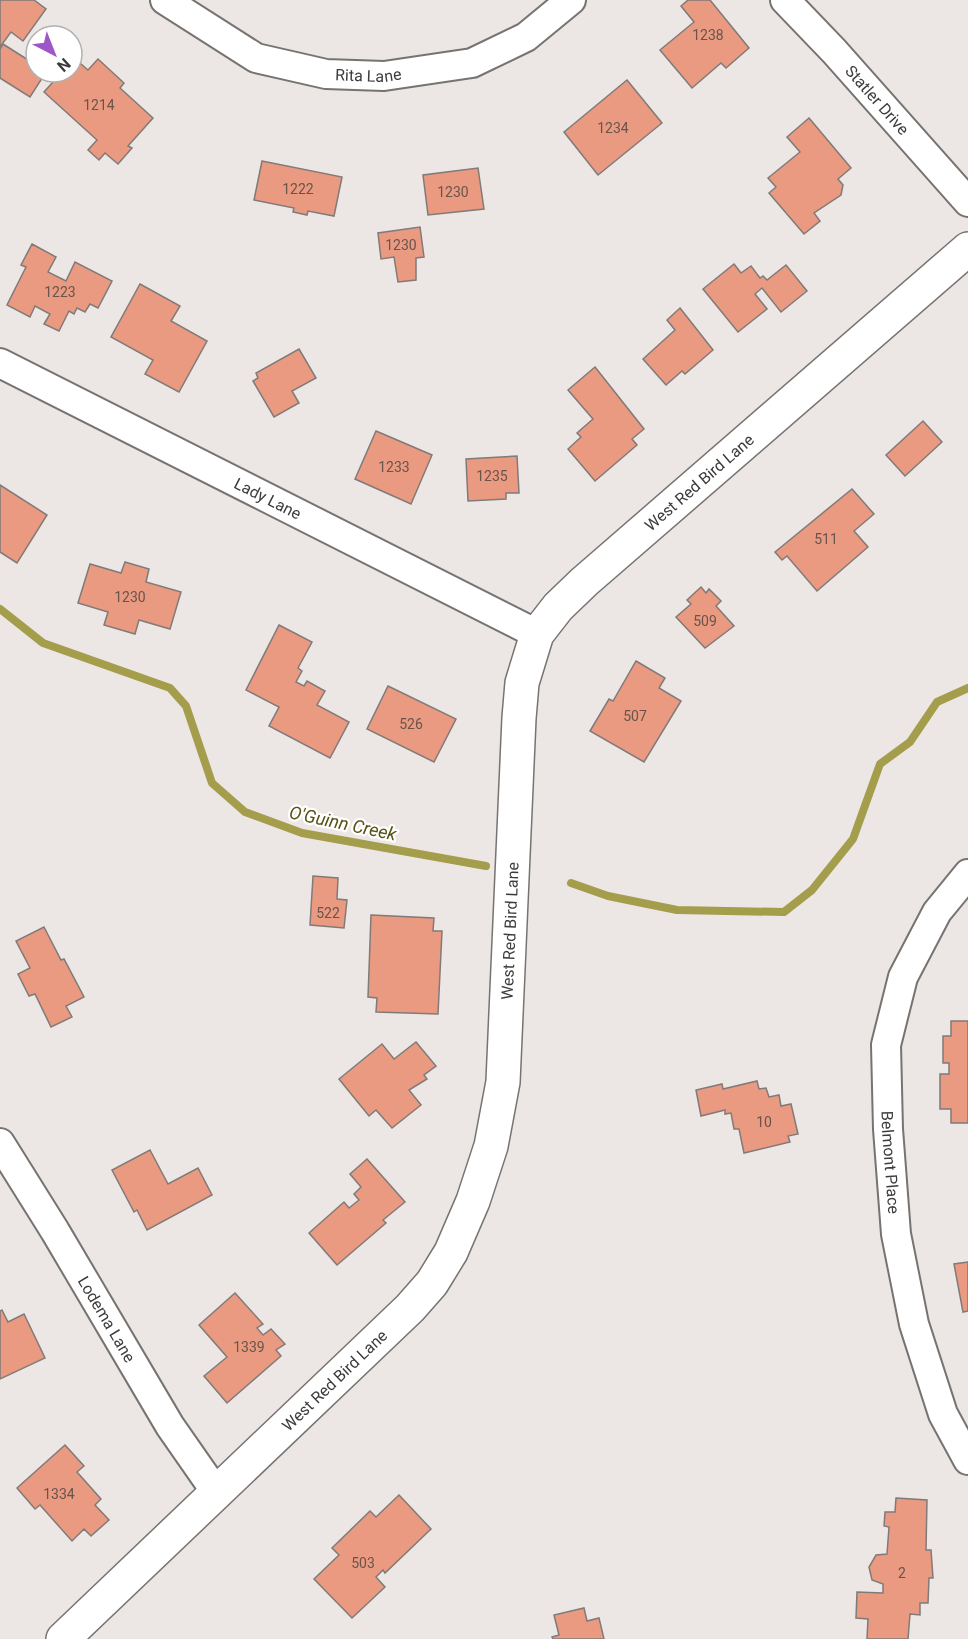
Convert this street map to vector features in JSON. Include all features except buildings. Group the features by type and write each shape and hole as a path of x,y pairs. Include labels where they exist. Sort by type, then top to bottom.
{"street":[{"name":"Rita Lane","path":"165,0 256,58 326,74 384,76 472,63 526,37 571,0"},
{"name":"Statler Drive","path":"784,0 834,51 968,202"},
{"name":"West Red Bird Lane","path":"63,1639 410,1308 432,1283 451,1252 473,1201 491,1146 503,1082 519,718 522,683 537,634 558,607 584,582 968,249"},
{"name":"Lady Lane","path":"0,363 537,634"},
{"name":"Belmont Place","path":"968,874 936,912 903,977 885,1045 888,1129 896,1234 915,1324 943,1414 968,1460"},
{"name":"Lodema Lane","path":"0,1143 55,1231 170,1426 216,1492"}],"waterway":[{"name":"O'Guinn Creek","path":"0,609 43,643 170,688 186,706 212,783 245,812 302,833 486,866"},
{"name":"O'Guinn Creek","path":"571,883 608,896 677,910 784,912 812,890 853,839 880,764 910,742 937,702 968,688"}]}
